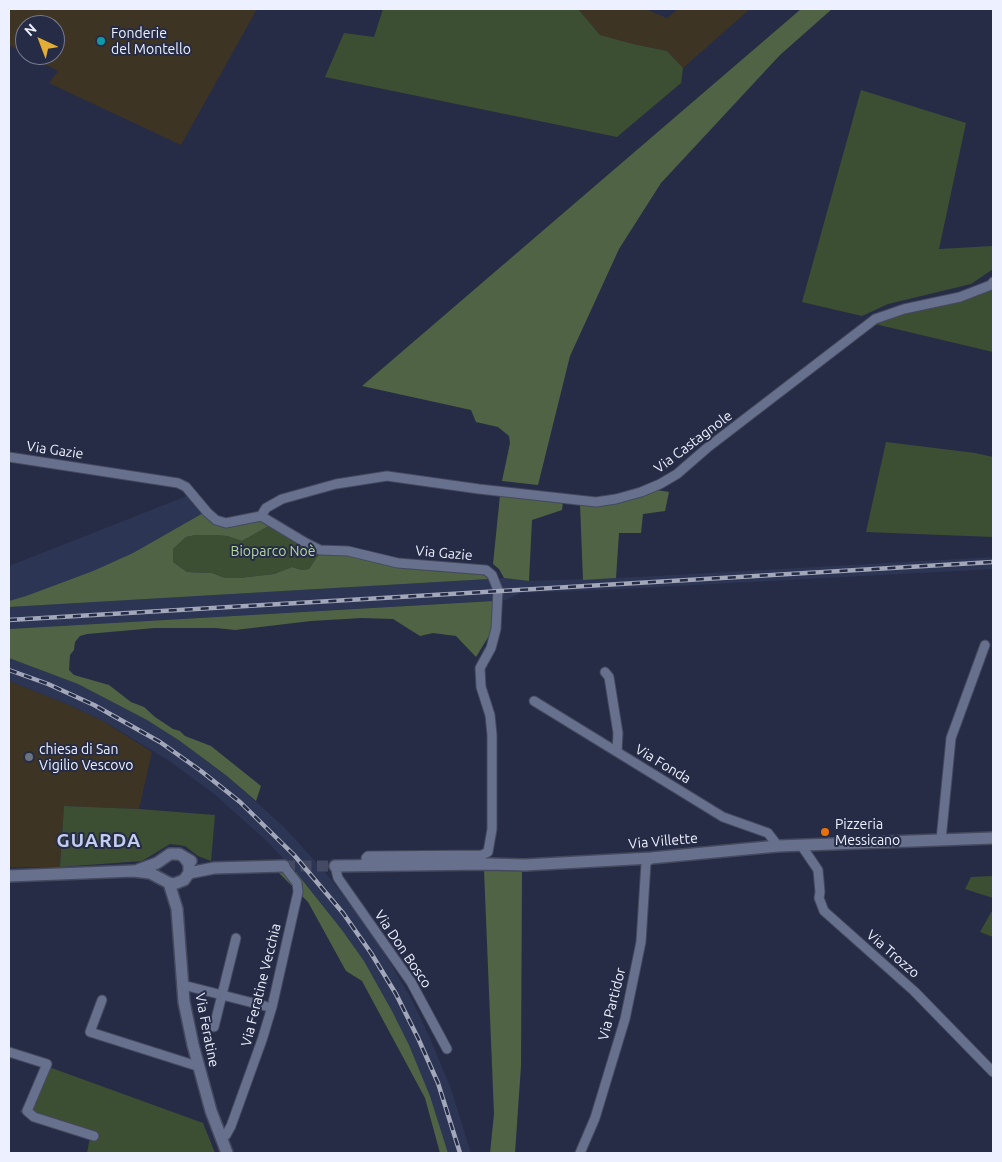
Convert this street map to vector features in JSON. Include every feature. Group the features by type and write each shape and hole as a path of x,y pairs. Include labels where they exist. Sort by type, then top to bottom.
{"street":[{"name":"Via Castagnole","path":"261,516 266,508 282,499 336,484 387,476 596,502 641,492 677,474 707,448 848,342 875,319 904,309 960,297 991,285 993,282"},
{"name":"Via Gazie","path":"9,457 178,483 186,487 206,512 216,520 226,523 261,516 320,550 348,551 398,563 486,570 492,575 498,590 496,629 491,648 480,668 481,687 490,715 492,735 492,829 488,852 482,855 368,856 366,858 366,865"},
{"path":"941,840 950,738 985,645"},
{"path":"605,672 610,676 618,733 617,752"},
{"name":"Via Fonda","path":"534,700 723,817 768,833 778,846"},
{"name":"Via Villette","path":"335,866 525,865 651,858 778,846 993,838"},
{"name":"Via Trozzo","path":"802,845 818,870 819,898 824,911 914,991 993,1072"},
{"path":"133,871 150,866 174,853 214,868"},
{"path":"184,857 189,864 187,876"},
{"path":"163,858 159,869 166,881"},
{"name":"Via Partidor","path":"580,1153 595,1118 625,1019 641,942 646,863 651,858"},
{"path":"9,876 133,871 150,873 166,881 178,883 187,876 214,868 284,866"},
{"name":"Via Feratine Vecchia","path":"222,1138 231,1126 262,1040 274,998 298,892 297,883 284,866"},
{"name":"Via Don Bosco","path":"335,866 338,878 411,982 446,1049"},
{"name":"Via Feratine","path":"187,876 181,888 177,909 184,1002 198,1066 211,1111 228,1153"},
{"name":"Via Feratine","path":"166,881 177,909"},
{"path":"214,1027 236,938"},
{"path":"183,986 265,1006"},
{"path":"102,1000 90,1032 198,1066"},
{"path":"9,1052 47,1064 27,1111 34,1117 94,1136"}],"shaded area":[{"path":"9,9 257,9 181,145 49,83 58,71 46,65 65,65 65,15 15,15 15,48 9,45"},
{"path":"578,9 645,9 667,18 678,9 750,9 683,68 667,51 600,35"},
{"path":"192,494 205,512 133,553 93,571 9,601 9,566"},
{"path":"993,557 993,569 520,593 506,600 9,629 9,607 504,578 529,581 639,577"},
{"path":"9,658 78,684 147,720 180,741 227,776 284,827 325,872 360,917 382,949 412,1000 451,1089 471,1153 448,1153 430,1096 409,1045 364,961 307,885 269,843 213,793 168,760 103,721 9,681"},
{"path":"9,681 103,721 152,752 139,809 64,806 60,867 9,867"}],"green space":[{"path":"383,9 578,9 600,35 667,51 683,68 681,83 617,137 325,77 344,33 374,37"},
{"path":"801,9 832,9 780,55 661,183 619,249 570,356 538,485 502,481 510,443 509,436 498,427 476,422 471,410 362,386"},
{"path":"861,90 966,123 939,249 993,246 993,269 971,284 888,304 862,316 802,302"},
{"path":"993,286 993,352 875,324 892,317 975,297"},
{"path":"886,442 993,457 993,537 866,532"},
{"path":"657,490 669,492 665,511 643,514 641,533 619,533 616,578 583,580 580,504 618,502"},
{"path":"500,495 563,502 562,510 532,520 529,581 504,578 499,569 493,564"},
{"path":"205,512 211,520 259,519 272,524 242,541 227,536 214,535 186,537 173,549 173,562 187,572 212,573 225,578 239,578 274,574 292,567 302,570 309,569 321,551 347,554 395,565 435,571 482,574 489,579 9,607 9,601 93,571 133,553"},
{"name":"Bioparco Noè","path":"272,524 321,551 309,569 302,570 292,567 274,574 225,578 212,573 187,572 173,562 173,549 186,537 214,535 227,536 242,541"},
{"path":"493,601 492,631 476,657 456,636 433,633 420,636 393,619 362,618 311,621 235,630 216,628 155,628 80,636 75,642 74,650 70,655 69,670 74,675 109,685 131,702 144,707 173,729 211,746 261,786 256,801 227,776 180,741 147,720 78,684 9,658 9,629"},
{"path":"64,806 215,815 211,861 198,856 185,846 170,844 142,861 60,867"},
{"path":"484,870 522,870 521,1066 515,1153 490,1153 494,1114"},
{"path":"296,872 364,961 392,1011 409,1045 430,1096 448,1153 440,1153 425,1098 362,981 346,971 308,902 279,873"},
{"path":"993,876 993,898 965,889 971,877"},
{"path":"993,909 993,937 980,932"},
{"path":"46,1066 203,1123 215,1153 87,1153 90,1137 20,1112"}],"tunnel":[{"path":"284,866 335,866"}],"railway":[{"path":"9,620 993,562"},
{"path":"9,670 48,684 94,705 160,742 240,802 294,855 343,913 371,953 396,994 438,1083 460,1153"}],"place":[{"name":"Fonderie del Montello","path":"101,41"},
{"name":"chiesa di San Vigilio Vescovo","path":"29,757"},
{"name":"Pizzeria Messicano","path":"825,832"}],"district":[{"name":"GUARDA","path":"99,841"}]}
